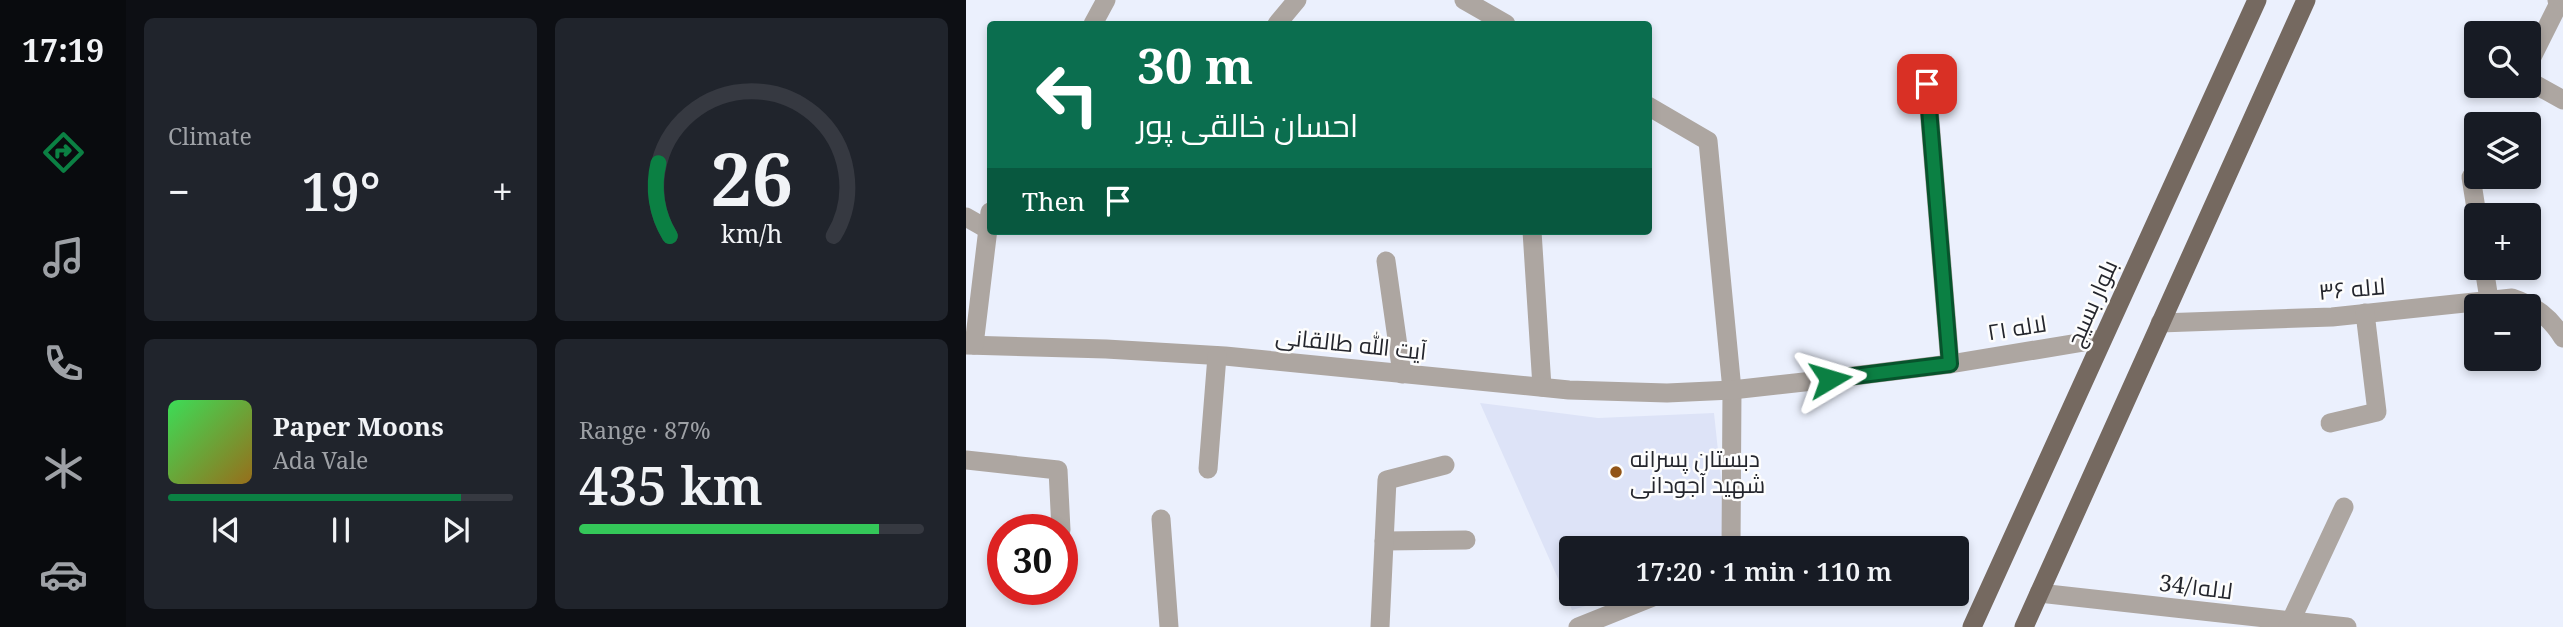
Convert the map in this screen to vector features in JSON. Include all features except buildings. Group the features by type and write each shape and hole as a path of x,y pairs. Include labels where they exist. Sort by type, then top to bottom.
{"main road":[{"name":"بلوار بسیج","path":"1972,627 2257,0"},
{"path":"2024,627 2305,0"}],"street":[{"path":"1095,21 1106,0"},
{"path":"1280,21 1297,0"},
{"path":"1464,0 1501,21"},
{"path":"2541,39 2558,5 2557,0"},
{"path":"1927,84 1950,364"},
{"path":"2541,88 2563,100"},
{"path":"1652,108 1708,141 1732,390 1731,536"},
{"path":"966,217 987,220"},
{"path":"970,345 987,233"},
{"path":"1532,235 1542,387"},
{"path":"1386,261 1402,374"},
{"name":"لاله ۳۶","path":"2160,323 2332,317 2464,302"},
{"path":"2543,315 2563,310"},
{"path":"2330,423 2377,412 2365,313"},
{"name":"لاله ۳۶","path":"2543,315 2553,323 2563,338"},
{"name":"لاله ۲۱","path":"1732,390 1950,364 2102,339"},
{"name":"آیت الله طالقانی","path":"970,345 1217,356 1616,393 1732,390"},
{"path":"1208,469 1217,356"},
{"path":"966,460 1058,470 1060,514"},
{"path":"1380,627 1387,480 1445,465"},
{"path":"2290,625 2344,507"},
{"path":"1161,519 1169,627"},
{"path":"1384,541 1466,540"},
{"name":"لاله34/۱","path":"2039,593 2290,625 2347,627"},
{"path":"1578,627 1630,606"}],"shaded area":[{"name":"دبستان پسرانه شهید آجودانی","path":"1480,403 1598,418 1714,413 1726,526 1721,536 1559,536 1559,581"},
{"name":"دبستان پسرانه شهید آجودانی","path":"1570,606 1586,606 1572,610"}],"place":[{"name":"دبستان پسرانه شهید آجودانی","path":"1616,472"}],"route":[{"path":"1830,379 1950,364 1927,84"}]}
